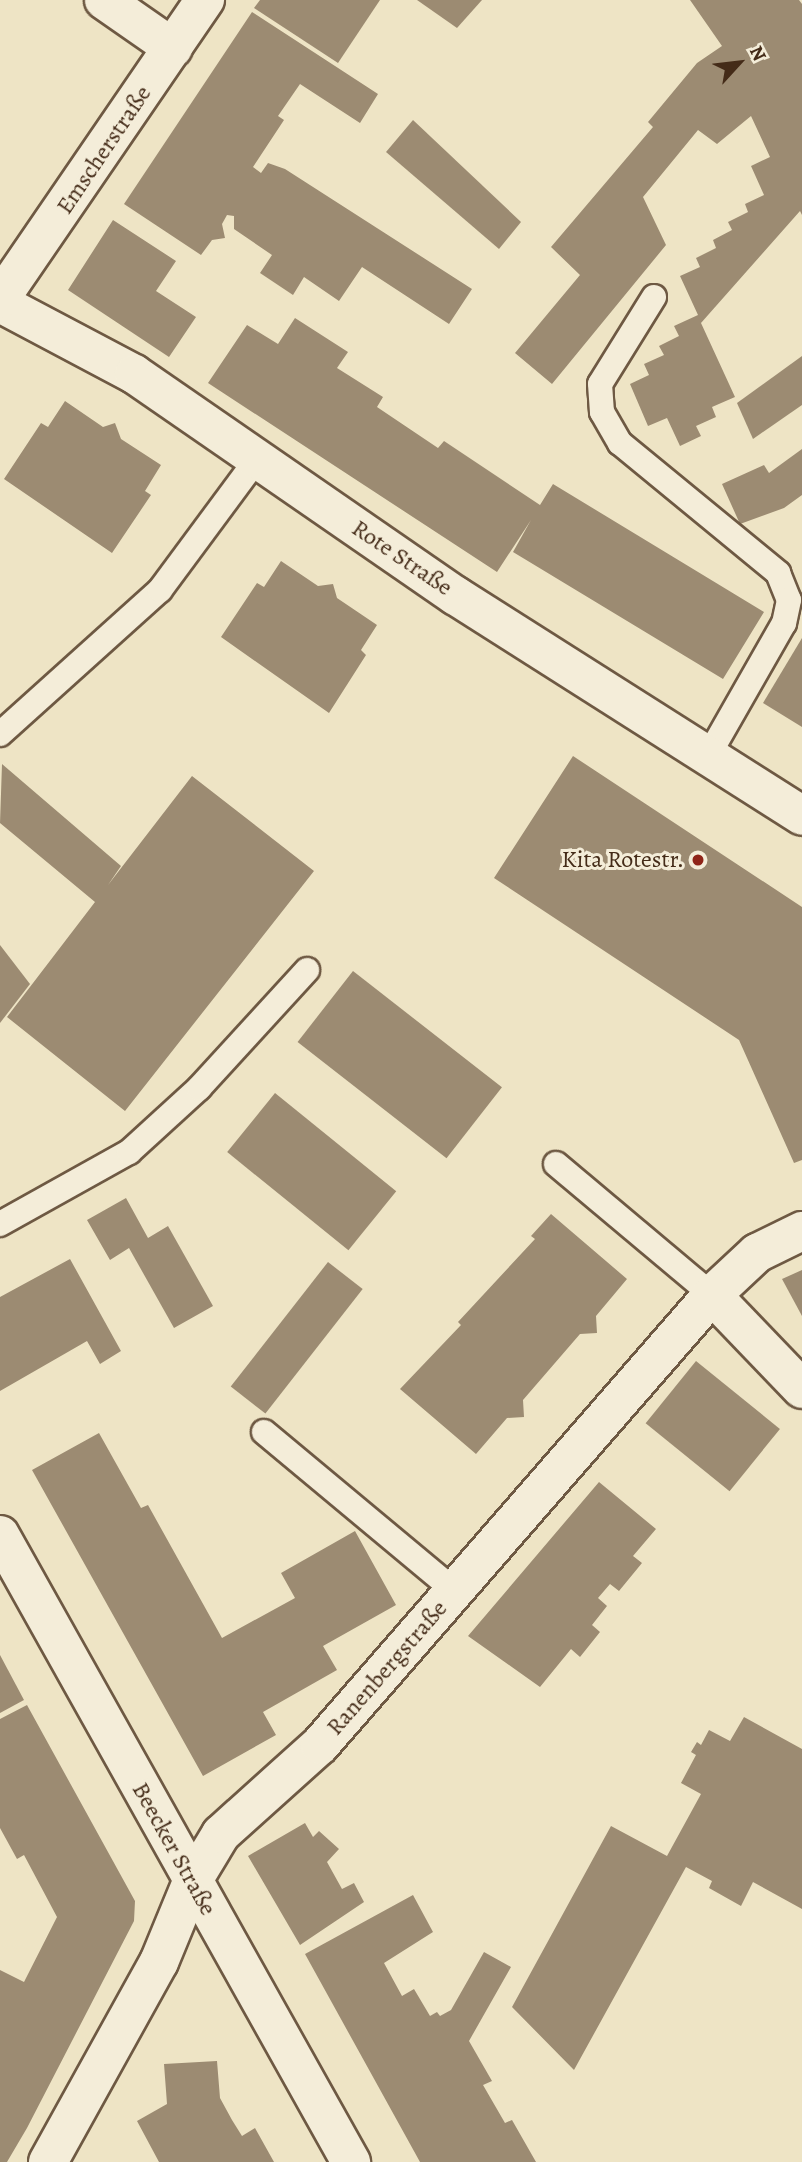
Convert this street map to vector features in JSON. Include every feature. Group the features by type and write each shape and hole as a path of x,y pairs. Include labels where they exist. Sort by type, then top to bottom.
{"street":[{"path":"104,0 173,48"},
{"name":"Emscherstraße","path":"0,301 205,0"},
{"name":"Rote Straße","path":"0,301 134,374 456,596 802,816"},
{"name":"Ranenbergstraße","path":"48,2162 159,1962 192,1882 221,1834 320,1745 712,1294 757,1253 802,1231"},
{"path":"712,1294 802,1389"},
{"name":"Beecker Straße","path":"0,1535 351,2162"}],"lane":[{"path":"654,297 600,384 602,412 620,443 778,573 789,600 784,623 708,756"},
{"path":"0,734 160,590 257,459"},
{"path":"0,1224 129,1152 200,1088 307,970"},
{"path":"556,1164 712,1294"},
{"path":"264,1432 455,1591"}],"building":[{"path":"260,0 380,0 338,63 254,8"},
{"path":"417,0 482,0 457,28"},
{"path":"690,0 799,0 802,4 802,215 800,211 701,323 735,397 712,407 716,417 696,426 701,436 680,446 667,418 648,426 630,384 649,375 644,364 664,355 659,346 679,336 674,326 698,315 680,276 700,267 696,258 716,248 713,240 732,230 728,222 748,212 745,204 764,195 751,166 770,157 751,116 717,144 698,130 643,197 666,245 552,384 515,353 580,275 551,247 653,127 648,122 697,63 722,46"},
{"path":"252,12 378,94 360,123 300,84 278,116 284,120 253,167 261,173 268,163 285,169 472,289 449,324 362,267 339,301 304,277 293,295 260,273 272,255 234,229 234,216 227,215 222,224 225,238 212,240 201,255 124,204"},
{"path":"413,120 521,222 499,249 386,152"},
{"path":"113,220 176,261 156,291 196,317 169,357 68,290"},
{"path":"295,318 348,352 337,368 383,397 377,407 438,448 444,441 540,505 553,484 764,612 723,679 513,552 531,520 497,572 208,383 247,325 278,344"},
{"path":"802,356 802,405 753,439 737,403"},
{"path":"65,401 103,427 115,423 121,439 161,465 145,491 151,495 112,553 4,479 41,423 48,427"},
{"path":"802,449 802,495 784,508 740,524 722,484 764,465 769,473"},
{"path":"281,561 318,586 333,584 337,598 377,625 361,650 366,655 329,713 221,637 257,583 264,587"},
{"path":"802,638 802,727 763,703"},
{"path":"573,756 802,907 802,1160 794,1163 739,1040 494,878"},
{"path":"2,764 121,866 108,885 192,776 314,871 125,1111 7,1017 95,902 0,823"},
{"path":"0,945 30,984 0,1023"},
{"path":"353,971 502,1087 447,1158 298,1042"},
{"path":"275,1093 396,1191 348,1250 227,1152"},
{"path":"126,1198 148,1238 168,1226 213,1306 174,1328 129,1248 110,1260 87,1220"},
{"path":"551,1214 627,1279 596,1316 597,1333 580,1334 523,1400 524,1417 507,1418 476,1454 400,1389 461,1325 458,1322 535,1239 531,1236"},
{"path":"70,1259 121,1351 100,1364 87,1341 0,1391 0,1297"},
{"path":"328,1262 363,1289 265,1414 231,1387"},
{"path":"802,1270 802,1316 782,1279"},
{"path":"696,1361 780,1429 730,1491 646,1423"},
{"path":"99,1433 141,1508 148,1505 222,1638 295,1598 281,1573 355,1531 396,1605 323,1646 337,1670 263,1712 276,1735 203,1776 32,1470"},
{"path":"599,1482 656,1529 633,1556 642,1563 619,1591 610,1584 598,1598 607,1606 592,1625 600,1632 580,1657 571,1649 540,1687 468,1636"},
{"path":"0,1655 24,1700 0,1713"},
{"path":"27,1705 135,1901 134,1921 27,2128 7,2162 0,2162 0,1970 24,1982 57,1917 24,1855 17,1859 0,1828 0,1719"},
{"path":"744,1717 802,1749 802,1909 753,1882 741,1906 709,1888 712,1881 686,1867 574,2070 512,2007 611,1826 667,1856 701,1794 681,1783 696,1755 691,1752 697,1742 701,1745 709,1730 730,1741"},
{"path":"305,1823 313,1837 319,1831 339,1849 327,1862 342,1889 354,1883 364,1902 300,1945 248,1856"},
{"path":"413,1895 433,1932 384,1963 402,1996 414,1989 430,2016 437,2012 440,2016 451,2010 484,1952 511,1967 469,2041 492,2081 483,2085 505,2123 512,2120 536,2162 420,2162 305,1954"},
{"path":"217,2061 220,2098 232,2120 242,2136 255,2128 274,2162 159,2162 137,2121 167,2104 164,2064"}],"place":[{"name":"Kita Rotestr.","path":"698,860"}]}
